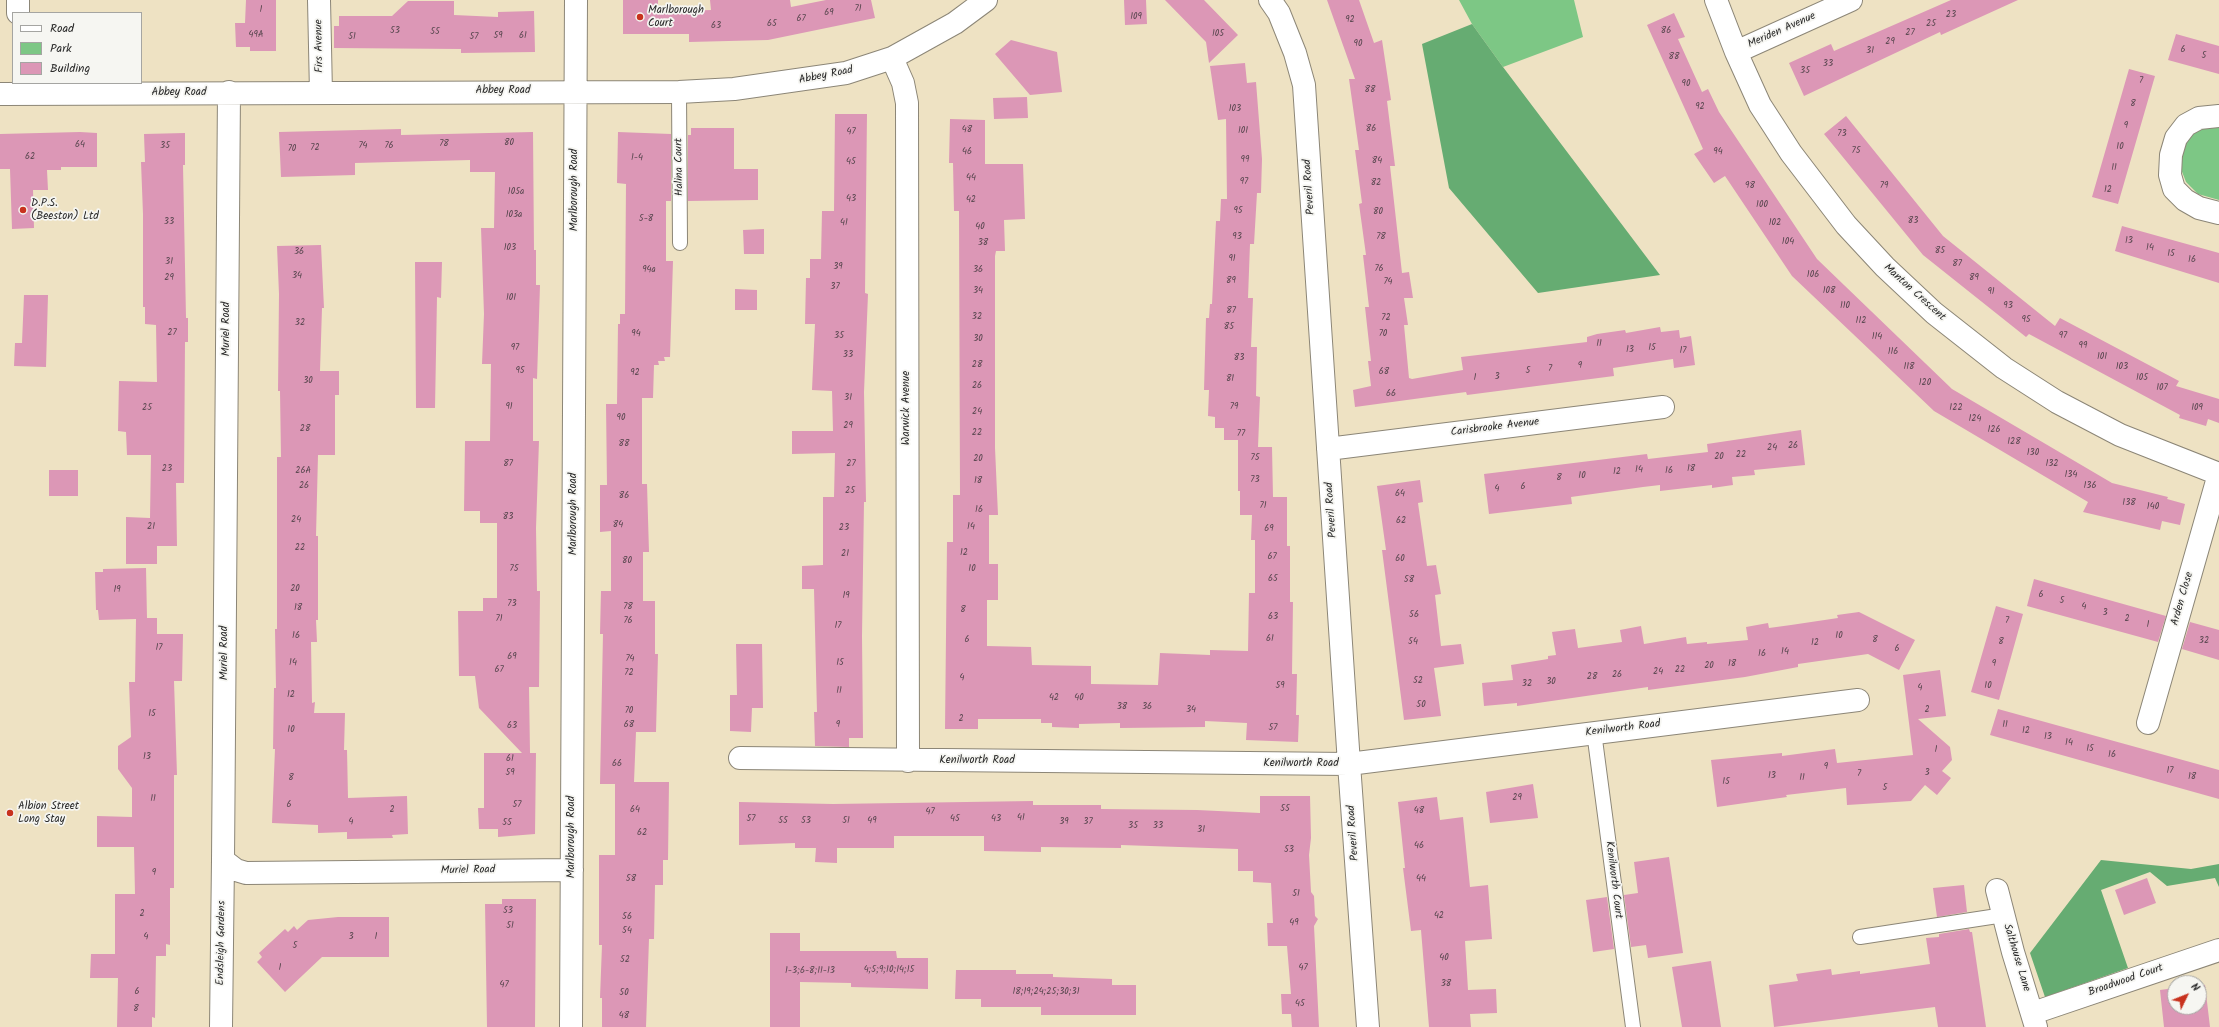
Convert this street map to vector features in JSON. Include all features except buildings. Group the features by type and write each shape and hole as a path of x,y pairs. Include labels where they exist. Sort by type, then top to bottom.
{"street":[{"path":"18,0 18,12"},
{"name":"Firs Avenue","path":"319,0 321,93"},
{"name":"Marlborough Road","path":"571,1027 576,0"},
{"name":"Abbey Road","path":"13,91 321,93 576,91 679,92 734,89 783,84 846,73 892,58 955,23 986,0"},
{"name":"Peveril Road","path":"1270,0 1279,13 1304,85 1368,1027"},
{"name":"Manton Crescent","path":"1716,0 1736,52 1760,105 1791,153 1846,225 1880,262 1934,313 2004,368 2057,402 2120,435 2219,474"},
{"name":"Meriden Avenue","path":"1736,52 1851,0"},
{"name":"Warwick Avenue","path":"892,58 903,83 907,103 908,761"},
{"name":"Muriel Road","path":"229,92 223,860 236,870 246,874 572,870"},
{"path":"2219,116 2199,118 2186,125 2176,138 2171,155 2170,175 2174,189 2185,200 2199,208 2219,213"},
{"name":"Carisbrooke Avenue","path":"1328,449 1663,407"},
{"name":"Arden Close","path":"2148,723 2219,474"},
{"name":"Kenilworth Road","path":"740,758 908,761 1349,764 1858,700"},
{"name":"Endsleigh Gardens","path":"221,1027 223,860"},
{"name":"Salthouse Lane","path":"1997,890 2013,952 2035,1020"},
{"name":"Broadwood Court","path":"2035,1020 2219,950"}],"lane":[{"name":"Halina Court","path":"679,92 680,243"},
{"name":"Kenilworth Court","path":"1594,732 1633,1027"},
{"path":"1860,937 2004,915"}],"green space":[{"path":"1459,0 1574,0 1583,37 1503,67 1472,24"},
{"path":"1472,24 1660,275 1538,293 1449,188 1422,44"},
{"path":"2219,125 2219,200 2198,194 2186,182 2181,169 2182,149 2188,139 2199,129"},
{"path":"2101,860 2191,869 2219,864 2219,887 2215,878 2167,886 2150,872 2101,890 2128,968 2045,997 2030,953"}],"place":[{"name":"Marlborough Court","path":"640,17"},
{"name":"D.P.S. (Beeston) Ltd","path":"23,210"},
{"name":"Albion Street Long Stay","path":"10,813"}]}
